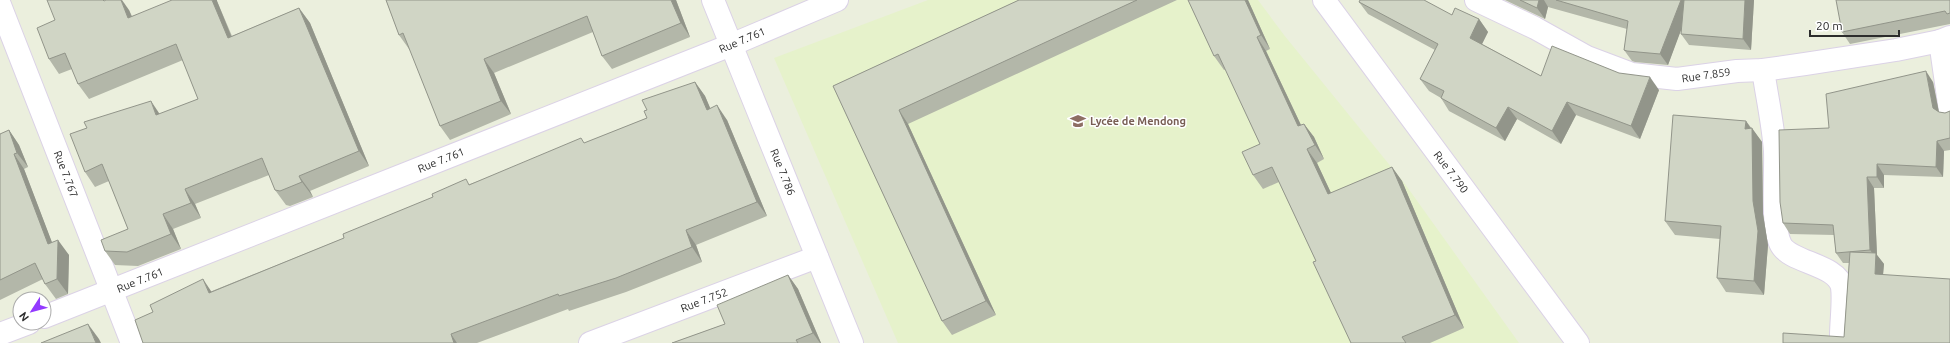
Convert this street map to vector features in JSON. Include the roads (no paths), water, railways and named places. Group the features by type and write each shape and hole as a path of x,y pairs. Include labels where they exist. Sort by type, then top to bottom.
{"street":[{"name":"Rue 7.786","path":"713,0 852,343"},
{"name":"Rue 7.761","path":"52,314 731,45 837,0"},
{"name":"Rue 7.790","path":"1324,0 1578,343"},
{"name":"Rue 7.859","path":"1476,0 1535,28 1587,57 1632,74 1677,79 1737,71 1763,70 1896,50 1945,39"},
{"name":"Rue 7.767","path":"0,5 132,343"},
{"path":"1945,39 1950,110"},
{"path":"1763,70 1775,150 1776,230 1781,245 1791,255 1820,265 1842,286 1841,336"},
{"name":"Rue 7.752","path":"590,343 817,257"},
{"path":"0,334 12,329"}],"place":[{"name":"Lycée de Mendong","path":"1078,121"}]}
